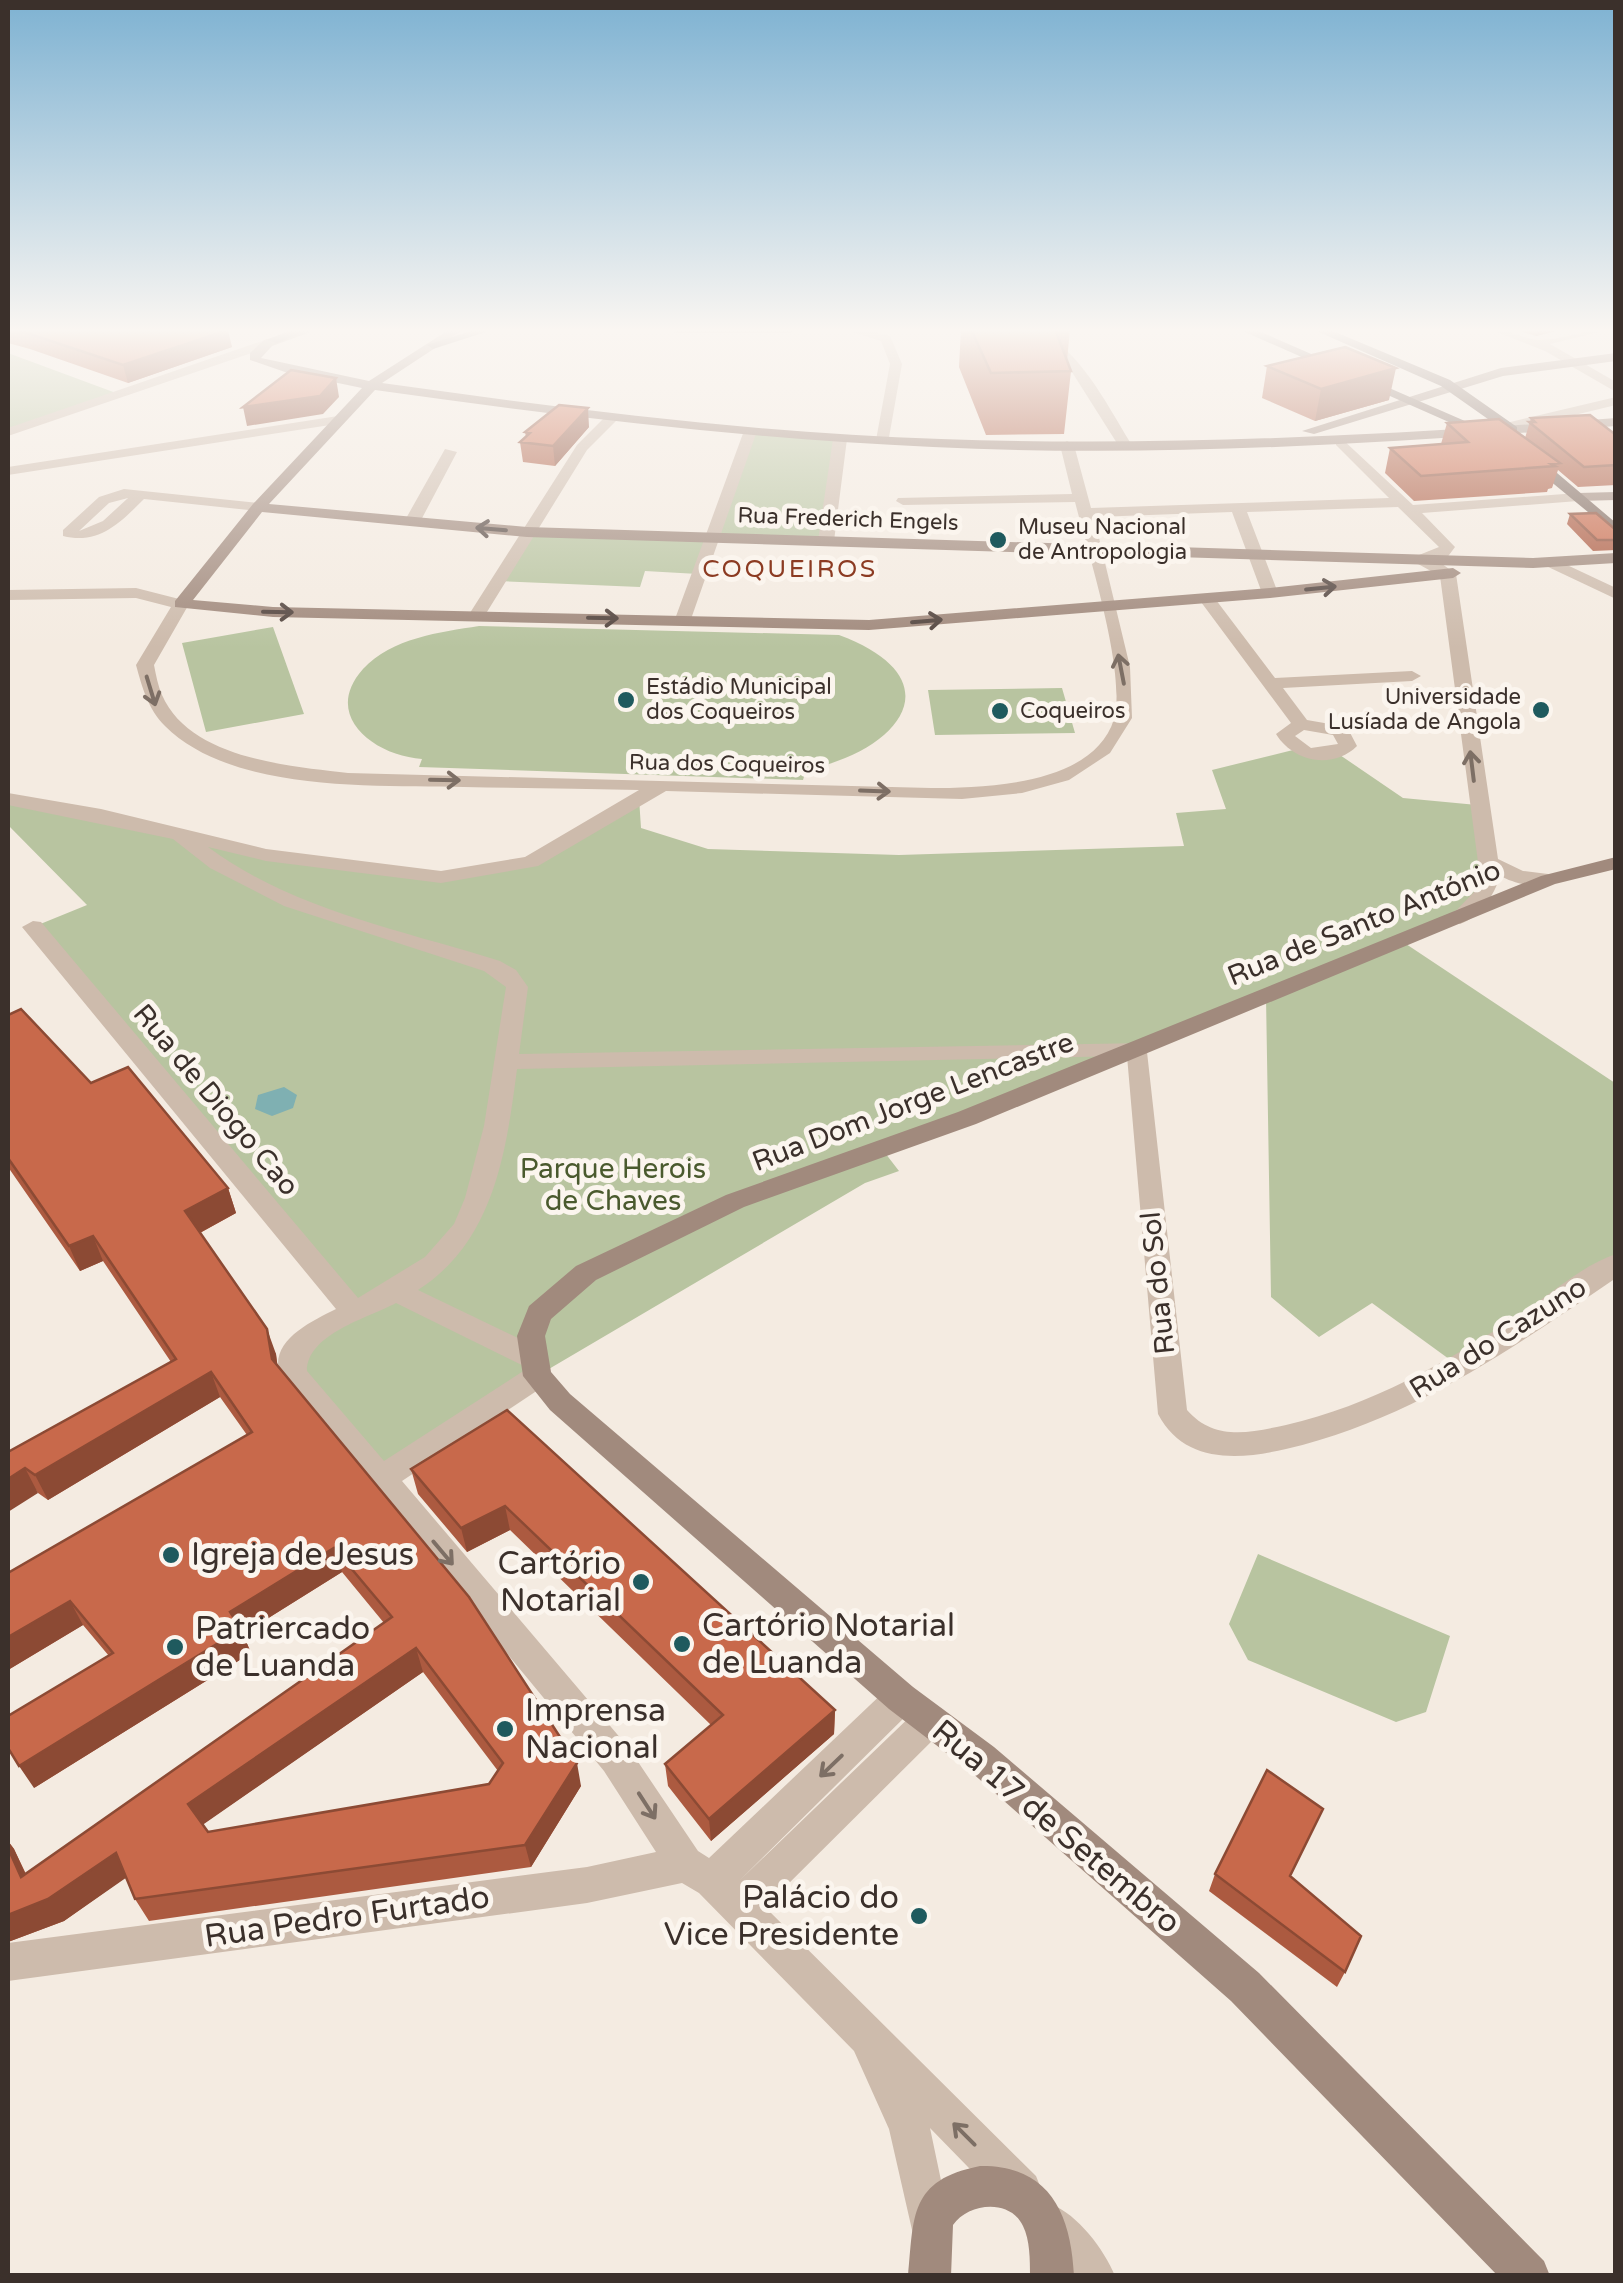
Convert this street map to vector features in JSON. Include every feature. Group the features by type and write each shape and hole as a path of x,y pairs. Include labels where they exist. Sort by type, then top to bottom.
{"main road":[{"path":"1511,436 1616,531"}],"street":[{"path":"8,471 237,436"},
{"path":"180,604 258,507 324,436"},
{"path":"476,616 582,448 594,436"},
{"path":"683,619 748,436"},
{"path":"812,436 1125,445 1341,442 1432,436"},
{"path":"882,440 883,436"},
{"path":"1119,436 1125,445"},
{"path":"1224,444 1281,436"},
{"path":"1326,436 1341,442 1447,551 1419,560"},
{"path":"826,541 840,438"},
{"name":"Rua dos Coqueiros","path":"180,604 145,665 158,710 209,748 299,773 348,779 971,793 1053,780 1094,758 1124,716 1125,688 1108,604 1067,445"},
{"path":"412,522 450,452"},
{"name":"Rua Frederich Engels","path":"142,494 528,532 1542,563 1616,558"},
{"path":"903,501 1006,496 1082,506 1239,511 1616,496"},
{"path":"1239,511 1270,593"},
{"path":"1419,560 1448,574"},
{"path":"8,594 136,592 180,604 273,612 869,625 1270,593 1542,563 1616,594"},
{"path":"1448,574 1478,818 1488,862 1484,894 1460,918"},
{"path":"1206,598 1302,724"},
{"path":"1274,683 1412,676"},
{"path":"580,832 599,783"},
{"path":"8,799 101,815 183,838 266,855 441,877 531,862 660,786"},
{"path":"183,838 238,876 293,904 475,960 508,975 517,987 480,1198 467,1227 450,1250 394,1290 307,1337 293,1354 291,1366 299,1384 616,1760 712,1884 1033,2203 1094,2276"},
{"path":"1488,862 1518,877 1548,880"},
{"name":"Rua de Santo António","path":"1138,1048 1548,880 1616,863"},
{"name":"Rua de Diogo Cao","path":"33,927 353,1311"},
{"path":"503,1062 1138,1048"},
{"name":"Rua Dom Jorge Lencastre","path":"535,1367 531,1336 540,1313 586,1273 735,1201 967,1118 1138,1048"},
{"name":"Rua do Sol","path":"1138,1048 1139,1096 1172,1414 1188,1434 1210,1444 1236,1446 1264,1441"},
{"name":"Rua do Cazuno","path":"1264,1441 1355,1421 1438,1382 1616,1264"},
{"path":"381,1478 535,1367 394,1290"},
{"name":"Rua 17 de Setembro","path":"535,1367 560,1402 916,1710 982,1759 1246,1987 1529,2276"},
{"path":"712,1884 916,1710"},
{"name":"Rua Pedro Furtado","path":"8,1962 587,1885 712,1884"},
{"path":"862,2031 910,2125 931,2259"},
{"path":"931,2259 932,2218 953,2194 988,2186 1011,2189 1033,2203 1048,2241 1052,2276"}],"green space":[{"path":"748,436 840,439 826,541 710,538 698,574 645,571 640,587 498,581 527,532 710,537"},
{"name":"Estádio Municipal dos Coqueiros","path":"479,626 839,635 875,653 897,672 905,692 902,712 889,731 867,747 839,761 806,770 803,780 419,767 422,759 387,750 359,730 348,702 352,686 375,658 417,638"},
{"path":"273,627 304,714 206,732 182,643"},
{"name":"Coqueiros","path":"1062,688 1075,733 935,735 928,690"},
{"name":"Parque Herois de Chaves","path":"1297,749 1337,753 1403,798 1477,805 1484,894 1403,942 1615,1083 1615,1264 1460,1367 1372,1303 1319,1337 1271,1297 1266,997 882,1149 899,1171 865,1183 537,1376 381,1479 291,1366 352,1311 33,927 87,905 8,825 8,799 183,838 412,877 503,869 639,798 641,828 708,849 899,855 1184,846 1176,813 1226,809 1212,770"},
{"path":"1258,1554 1450,1636 1426,1712 1396,1722 1248,1660 1229,1624"}],"water":[{"path":"284,1087 297,1095 293,1108 272,1116 255,1109 258,1095"}],"building":[{"path":"527,436 563,436 553,446 520,442"},
{"path":"1461,436 1522,436 1560,463 1421,476 1390,448 1468,442"},
{"path":"1546,436 1616,436 1616,465 1584,467"},
{"path":"1596,513 1616,530 1616,540 1597,540 1570,514"},
{"path":"21,1009 91,1083 128,1067 228,1188 185,1211 267,1329 272,1359 469,1597 577,1763 525,1845 135,1899 116,1853 48,1899 8,1915 8,1848 21,1877 392,1617 334,1548 230,1612 241,1629 19,1766 8,1748 8,1716 113,1653 70,1601 8,1637 8,1573 252,1432 211,1372 35,1475 25,1468 8,1479 8,1452 176,1359 93,1236 69,1246 8,1158 8,1015","holes":["416,1648 503,1763 489,1784 208,1832 188,1804"]},
{"name":"Cartório Notarial de Luanda","path":"507,1410 835,1710 709,1819 665,1764 723,1715 505,1506 461,1528 411,1469"},
{"path":"1267,1770 1323,1809 1290,1876 1361,1936 1345,1972 1215,1874"}],"place":[{"name":"Museu Nacional de Antropologia","path":"998,540"},
{"name":"Estádio Municipal dos Coqueiros","path":"626,700"},
{"name":"Universidade Lusíada de Angola","path":"1541,710"},
{"name":"Coqueiros","path":"1000,711"},
{"name":"Igreja de Jesus","path":"171,1555"},
{"name":"Cartório Notarial","path":"641,1582"},
{"name":"Cartório Notarial de Luanda","path":"682,1644"},
{"name":"Patriercado de Luanda","path":"175,1647"},
{"name":"Imprensa Nacional","path":"505,1729"},
{"name":"Palácio do Vice Presidente","path":"919,1916"}],"district":[{"name":"COQUEIROS","path":"790,569"}]}
